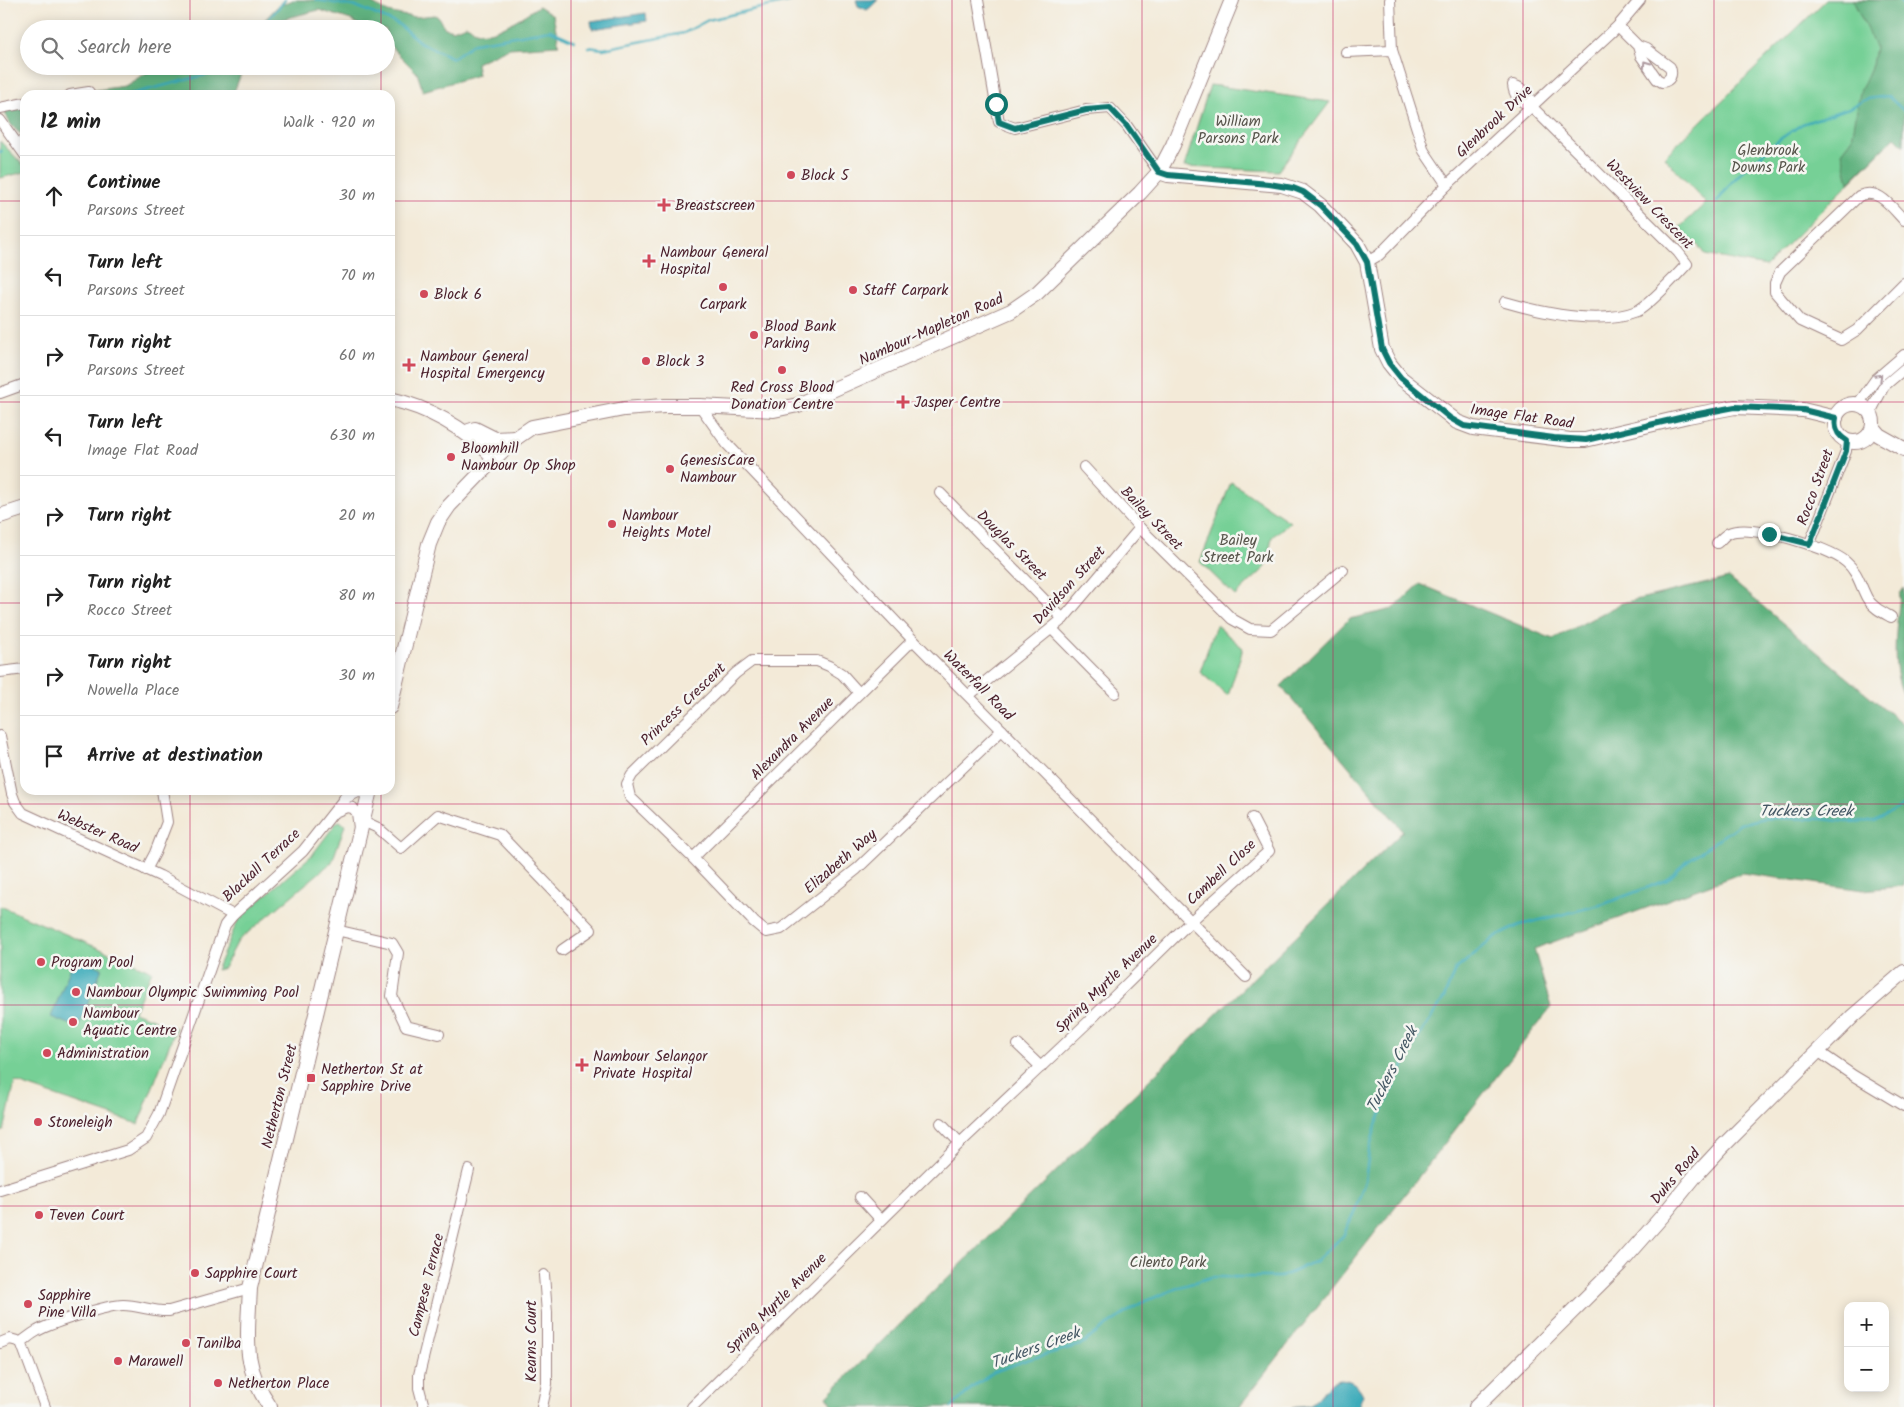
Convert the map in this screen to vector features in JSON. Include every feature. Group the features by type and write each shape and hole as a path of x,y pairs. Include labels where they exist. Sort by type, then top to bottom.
{"main road":[{"name":"Nambour-Mapleton Road","path":"495,458 516,438 532,427 612,411 664,406 774,410 798,405 1001,317 1023,304 1037,293 1140,193 1159,172 1173,145 1232,0"},
{"name":"Image Flat Road","path":"1159,172 1168,175 1293,188 1311,198 1357,244 1367,262 1382,349 1389,363 1401,378 1450,418 1464,426 1554,438 1586,440 1735,407 1803,410 1836,418"},
{"path":"395,401 434,415 466,432 495,458 449,506 434,529 395,687"},
{"path":"1872,428 1865,438 1853,442 1847,441 1838,434 1836,418 1844,407 1858,404 1870,413 1872,428 1879,435 1904,449"},
{"path":"466,432 475,429 496,439 516,438"},
{"path":"0,516 20,510"},
{"name":"Netherton Street","path":"270,1407 252,1373 248,1358 250,1288 369,795"},
{"name":"Duhs Road","path":"1476,1407 1620,1264 1696,1175 1859,1011 1904,972"}],"street":[{"path":"978,0 999,122 1015,128 1086,110 1110,108 1127,126 1159,172"},
{"path":"1390,0 1392,50 1424,151 1447,185"},
{"name":"Glenbrook Drive","path":"1367,262 1379,256 1447,185 1618,26 1640,0"},
{"path":"1618,26 1638,46"},
{"path":"1346,52 1392,50"},
{"path":"0,108 20,104"},
{"name":"Westview Crescent","path":"1505,302 1540,312 1601,319 1638,311 1676,277 1687,264 1678,252 1531,106"},
{"path":"0,120 20,148"},
{"path":"1904,220 1880,195 1866,193 1859,196 1780,272 1775,282 1775,292 1800,321 1841,340 1857,330 1904,283"},
{"path":"1858,404 1876,379 1904,355"},
{"path":"1870,413 1884,386 1904,369"},
{"path":"0,393 20,386"},
{"name":"Waterfall Road","path":"700,406 727,444 913,640 1246,977"},
{"name":"Rocco Street","path":"1810,544 1846,451 1847,441"},
{"name":"Bailey Street","path":"1084,468 1140,528 1232,618 1250,629 1271,630 1343,570"},
{"name":"Douglas Street","path":"940,493 1063,619"},
{"name":"Davidson Street","path":"968,695 1063,619 1140,528"},
{"path":"1718,542 1729,532 1745,530 1810,544 1845,561 1854,570 1868,600 1876,608 1891,617"},
{"path":"1052,629 1115,693"},
{"name":"Alexandra Avenue","path":"693,858 913,640"},
{"name":"Princess Crescent","path":"693,858 630,797 627,784 632,774 736,673 752,662 817,661 842,674 859,693"},
{"path":"0,672 20,670"},
{"name":"Elizabeth Way","path":"693,858 754,922 766,932 781,929 857,869 1002,730"},
{"name":"Webster Road","path":"0,736 12,794 23,813 146,870 232,914"},
{"path":"146,870 167,822 163,795"},
{"name":"Blackall Terrace","path":"0,1190 128,1150 146,1138 159,1114 225,925 232,914 297,857 335,812 346,795"},
{"path":"335,812 346,807 355,810 361,828 378,828 401,848 438,815 500,835 591,930 562,950"},
{"name":"Cambell Close","path":"1191,921 1269,850 1252,818"},
{"name":"Spring Myrtle Avenue","path":"692,1407 881,1220 1191,921"},
{"path":"336,930 392,943 398,953 392,996 406,1026 439,1034"},
{"path":"1018,1045 1040,1067"},
{"path":"1819,1052 1904,1106"},
{"path":"941,1122 960,1144"},
{"name":"Campese Terrace","path":"424,1407 419,1388 419,1375 469,1170"},
{"path":"860,1197 881,1220"},
{"name":"Kearns Court","path":"542,1407 547,1384 547,1313 544,1274"},
{"path":"0,1342 10,1339 20,1342 37,1331 53,1324 111,1306 123,1305 158,1312 169,1311 250,1288"},
{"path":"20,1342 45,1407"}],"green space":[{"path":"293,0 333,0 348,3 367,1 388,12 401,15 415,17 435,15 445,28 453,30 466,25 483,33 499,29 539,6 553,15 559,45 509,48 476,63 478,75 423,91 417,73 395,51 395,20 351,20 319,10 282,20 265,20 277,7"},
{"name":"Glenbrook Downs Park","path":"1826,0 1904,0 1904,128 1766,266 1705,255 1697,244 1676,231 1706,203 1664,157"},
{"path":"1853,0 1904,0 1904,146 1895,137 1849,182 1842,152 1852,139 1860,92 1872,65 1875,47"},
{"path":"143,75 241,75 235,90 97,90 125,86"},
{"name":"William Parsons Park","path":"1210,85 1330,102 1278,171 1184,167"},
{"path":"20,102 20,133 13,127 2,105"},
{"path":"0,141 20,162 20,173 0,178"},
{"name":"Bailey Street Park","path":"1231,482 1290,522 1272,537 1266,567 1235,596 1200,562"},
{"name":"Cilento Park","path":"1729,578 1904,725 1904,886 1863,890 1742,873 1534,949 1551,1007 1239,1407 1127,1407 1123,1405 1121,1407 834,1407 827,1396 1403,831 1281,686 1349,619 1393,609 1420,584 1553,639 1622,603"},
{"path":"1904,588 1904,696 1899,684 1895,646 1900,594"},
{"path":"1216,625 1243,648 1228,696 1200,672"},
{"path":"340,821 345,825 332,862 238,941 224,968 216,970 239,918 312,855 337,822"},
{"path":"0,906 152,971 134,1012 176,1028 138,1124 15,1082 4,1131 0,1132"}],"water":[{"path":"856,0 878,0 867,10 858,6"},
{"path":"646,13 647,21 592,29 591,21"},
{"name":"Nambour Olympic Swimming Pool","path":"75,957 102,968 78,1028 51,1017"},
{"path":"1340,1379 1351,1382 1359,1388 1363,1395 1358,1407 1292,1407 1312,1403 1331,1383"}],"waterway":[{"path":"268,20 285,0"},
{"path":"316,0 358,7 389,20"},
{"path":"588,47 603,49 684,33 708,20 796,0"},
{"path":"1899,0 1904,6"},
{"path":"395,23 421,43 453,58 474,43 550,30 574,41"},
{"path":"147,90 205,75"},
{"path":"1717,202 1731,183 1749,165 1780,139 1802,124 1849,108 1867,99 1888,96 1904,111"},
{"name":"Tuckers Creek","path":"952,1407 973,1387 994,1372 1026,1360 1080,1345 1141,1303 1180,1287 1211,1277 1281,1277 1316,1261 1343,1236 1365,1181 1369,1151 1376,1125 1418,1038 1444,998 1455,970 1495,937 1520,925 1604,904 1667,880 1687,861 1740,824 1765,818 1822,819 1847,822 1875,821 1904,805"}],"place":[{"name":"Block 5","path":"791,175"},
{"name":"Breastscreen","path":"664,205"},
{"name":"Nambour General Hospital","path":"649,261"},
{"name":"Carpark","path":"723,287"},
{"name":"Staff Carpark","path":"853,290"},
{"name":"Block 6","path":"424,294"},
{"name":"Blood Bank Parking","path":"754,335"},
{"name":"Block 3","path":"646,361"},
{"name":"Nambour General Hospital Emergency","path":"409,365"},
{"name":"Red Cross Blood Donation Centre","path":"782,370"},
{"name":"Jasper Centre","path":"903,402"},
{"name":"Bloomhill Nambour Op Shop","path":"451,457"},
{"name":"GenesisCare Nambour","path":"670,469"},
{"name":"Nambour Heights Motel","path":"612,524"},
{"name":"Program Pool","path":"41,962"},
{"name":"Nambour Olympic Swimming Pool","path":"76,992"},
{"name":"Nambour Aquatic Centre","path":"73,1022"},
{"name":"Administration","path":"47,1053"},
{"name":"Nambour Selangor Private Hospital","path":"582,1065"},
{"name":"Netherton St at Sapphire Drive","path":"311,1078"},
{"name":"Stoneleigh","path":"38,1122"},
{"name":"Teven Court","path":"39,1215"},
{"name":"Sapphire Court","path":"195,1273"},
{"name":"Sapphire Pine Villa","path":"28,1304"},
{"name":"Tanilba","path":"186,1343"},
{"name":"Marawell","path":"118,1361"},
{"name":"Netherton Place","path":"218,1383"}],"route":[{"path":"996,104 999,122 1015,128 1086,110 1110,108 1127,126 1159,172 1168,175 1269,184 1293,188 1303,192 1320,205 1362,251 1367,262 1382,349 1393,370 1450,418 1464,426 1570,440 1586,440 1735,407 1803,410 1836,418 1835,423 1838,434 1847,441 1846,451 1810,544 1769,534"}]}
